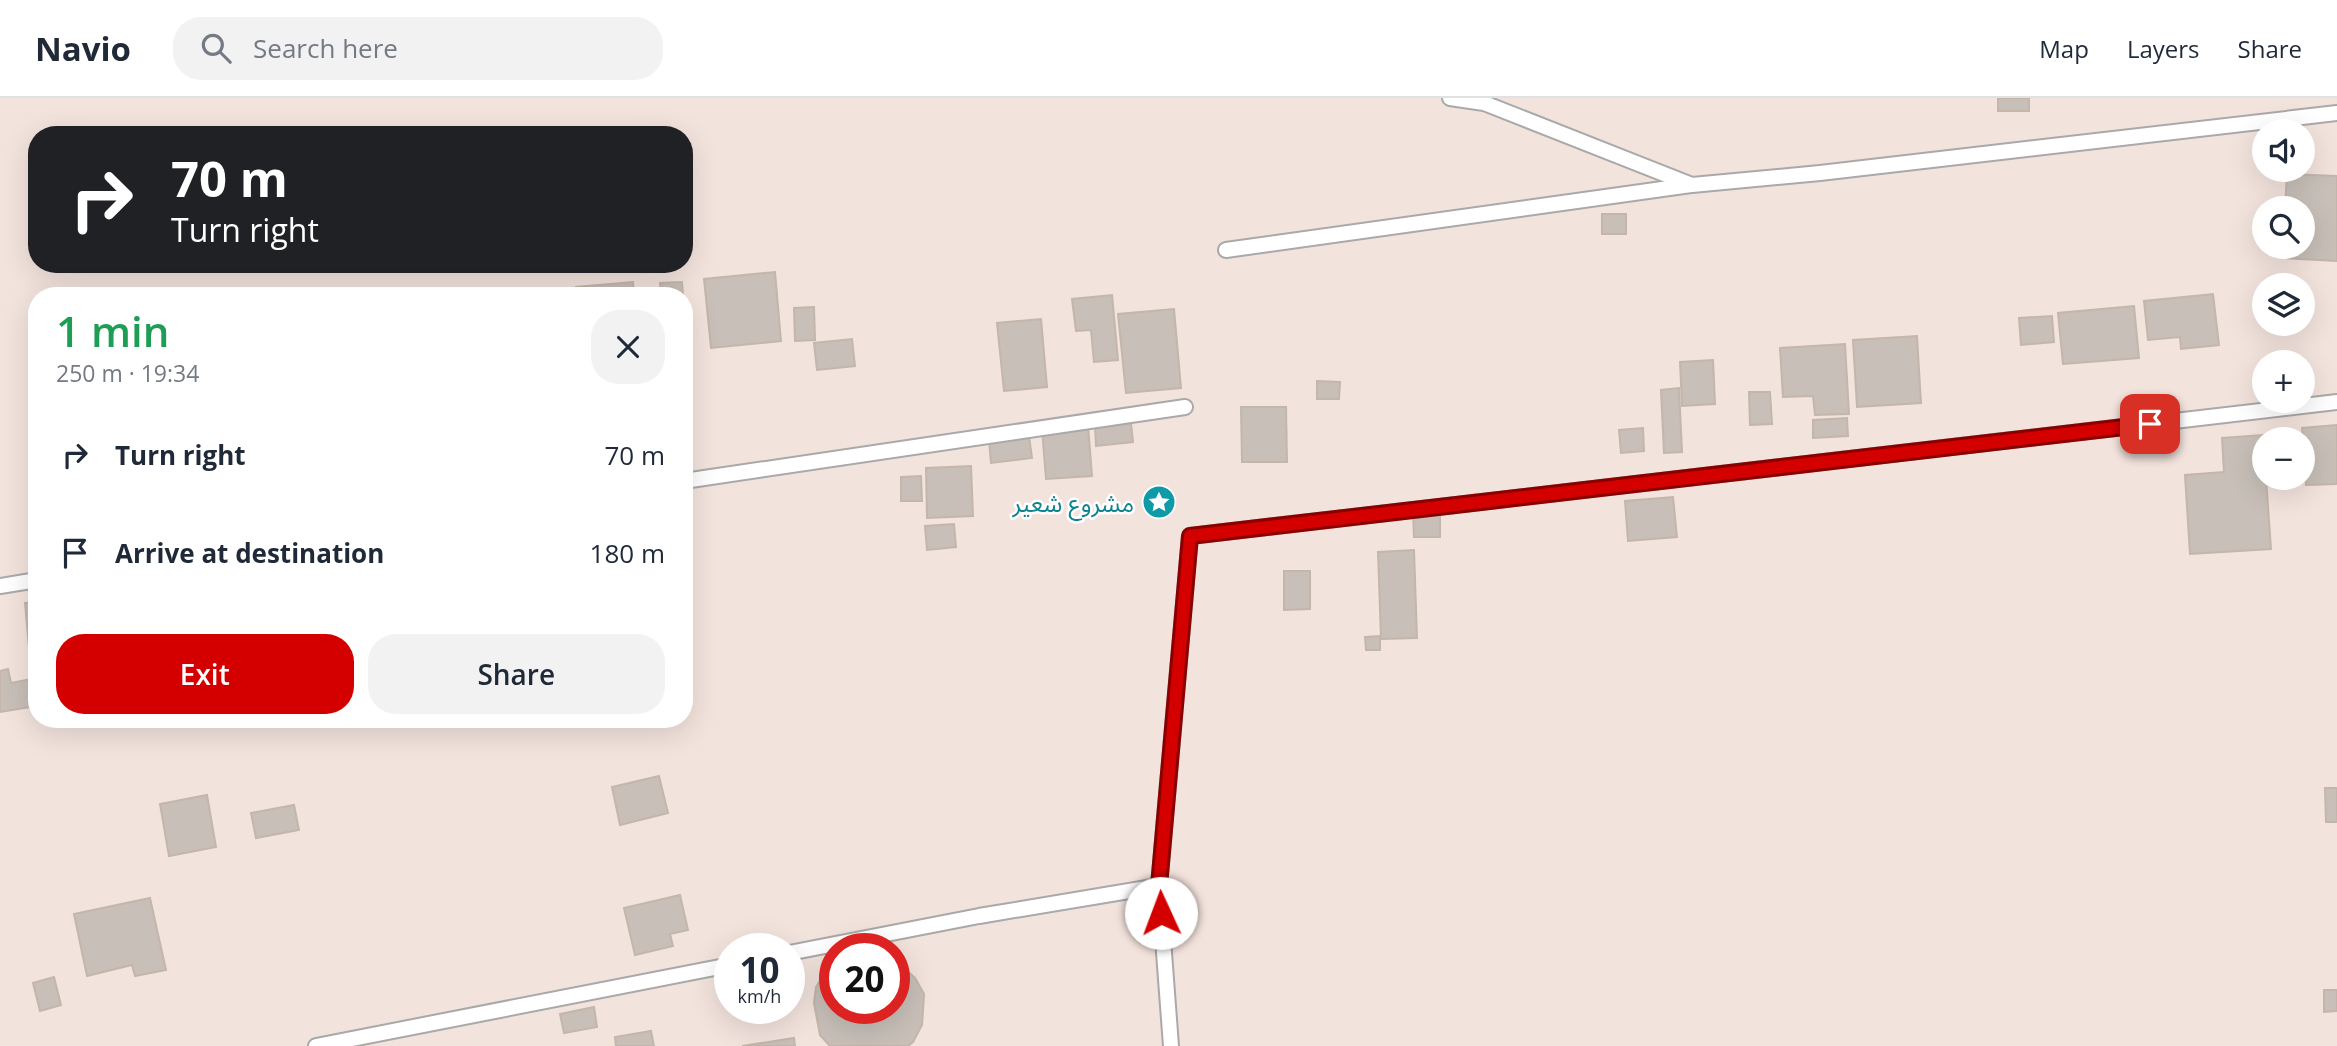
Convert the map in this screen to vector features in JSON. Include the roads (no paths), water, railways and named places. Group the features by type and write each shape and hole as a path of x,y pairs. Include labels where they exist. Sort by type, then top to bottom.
{"lane":[{"path":"1450,98 1484,103 1692,185"},
{"path":"1226,250 1692,185 1821,173 2337,113"},
{"path":"1171,1046 1159,886 1190,536 2337,402"},
{"path":"693,480 1185,407"},
{"path":"0,586 28,581"},
{"path":"805,950 979,916 1159,886"},
{"path":"316,1046 714,968"}],"place":[{"name":"مشروع شعير","path":"1159,502"}]}
